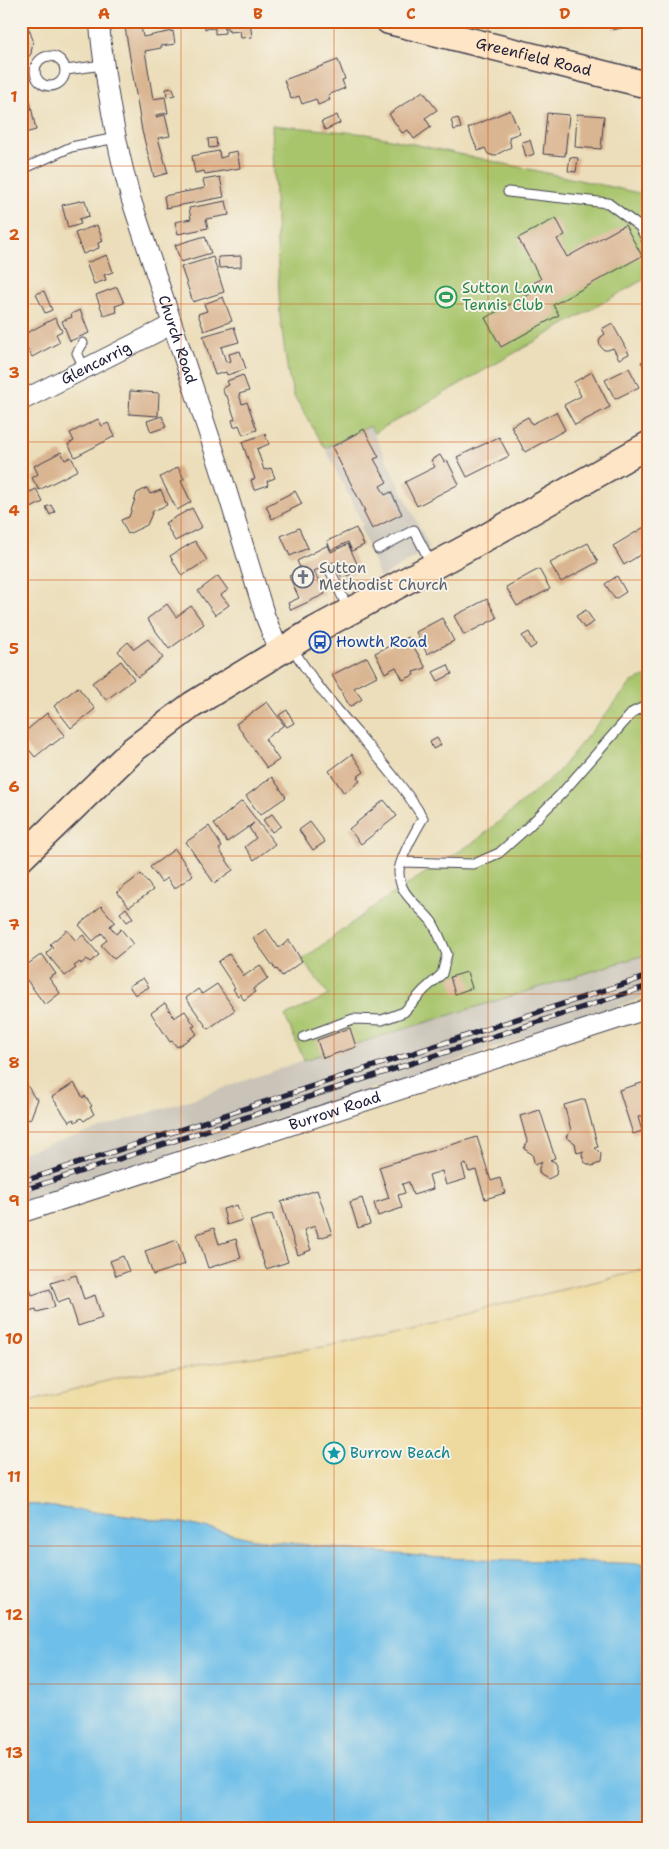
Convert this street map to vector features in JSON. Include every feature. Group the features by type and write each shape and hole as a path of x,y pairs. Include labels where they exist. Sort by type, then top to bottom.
{"main road":[{"name":"Greenfield Road","path":"389,21 648,85"},
{"path":"21,858 134,749 192,705 349,611 648,445"}],"street":[{"name":"Church Road","path":"99,21 103,65 116,138 131,199 219,465 265,616 285,648"},
{"name":"Glencarrig","path":"21,401 172,325"},
{"name":"Burrow Road","path":"21,1213 648,1009"}],"lane":[{"path":"66,70 103,65"},
{"path":"21,170 71,147 116,138"},
{"path":"508,192 608,203 640,227 648,242"},
{"path":"83,343 77,353 85,368"},
{"path":"378,550 414,530 432,566"},
{"path":"329,568 349,611"},
{"path":"285,648 301,663 323,693 406,791 423,818 408,847 399,871 403,889 431,922 447,954 442,974 404,1012 382,1020 353,1019 304,1037"},
{"path":"402,862 474,864 499,853 562,793 633,712 648,705"}],"shaded area":[{"path":"370,426 430,548 380,578 360,527 363,525 325,448"},
{"path":"648,954 648,996 465,1058 21,1202 21,1153 196,1098 304,1060"}],"green space":[{"name":"Sutton Lawn Tennis Club","path":"272,125 367,134 648,195 648,277 374,433 370,426 325,448 294,396 288,374 280,317"},
{"path":"648,676 648,954 304,1060 285,1016 329,995 302,960 383,900 477,840 556,774 632,682"}],"sand":[{"name":"Burrow Beach","path":"648,1269 648,1564 440,1558 344,1549 254,1539 182,1523 21,1503 21,1403 130,1375 329,1346"}],"water":[{"path":"21,1503 182,1523 254,1539 344,1549 440,1558 648,1564 648,1828 21,1828"}],"building":[{"path":"21,21 26,21 33,40 31,54 21,65 21,55 25,49 26,42"},
{"path":"124,21 140,21 143,37 173,31 175,44 145,51 153,99 165,97 168,113 156,115 156,117 165,115 170,136 158,138 168,173 154,177 142,131"},
{"path":"204,21 224,21 225,33 215,34 215,28 205,29"},
{"path":"226,21 250,21 252,37 241,38 240,31 229,32"},
{"path":"611,21 646,21 646,22 613,30"},
{"path":"338,60 345,79 342,80 345,88 328,95 330,100 318,105 316,99 302,104 299,96 291,99 284,80"},
{"path":"27,87 36,130 21,134 21,88"},
{"path":"173,88 175,95 167,97 166,89"},
{"path":"423,91 437,110 425,118 431,127 414,139 408,130 402,133 389,114"},
{"path":"510,110 520,133 509,137 511,147 494,156 488,154 485,148 478,151 468,128"},
{"path":"547,113 569,115 565,156 543,154"},
{"path":"577,114 604,116 601,149 575,147"},
{"path":"337,115 340,123 325,130 321,122"},
{"path":"458,118 461,128 454,130 451,120"},
{"path":"216,138 217,147 209,148 208,139"},
{"path":"530,140 534,154 526,157 522,142"},
{"path":"219,151 220,158 227,156 227,153 237,151 240,168 205,174 204,171 195,173 192,156"},
{"path":"570,157 578,158 576,172 568,171"},
{"path":"220,177 224,197 166,208 164,196 205,188 203,180"},
{"path":"85,200 89,216 79,219 81,224 68,228 62,205"},
{"path":"226,201 229,215 206,219 208,228 178,234 175,222 191,219 189,208"},
{"path":"556,218 565,235 557,239 567,257 625,225 642,256 553,305 559,315 501,347 485,318 533,292 530,285 541,279 518,238"},
{"path":"97,225 103,241 98,243 99,248 83,254 75,233"},
{"path":"205,236 211,253 181,262 175,245"},
{"path":"107,255 113,272 104,275 106,280 94,284 86,263"},
{"path":"241,256 241,267 219,268 218,257"},
{"path":"213,257 224,292 193,302 181,267"},
{"path":"117,287 124,303 115,306 117,312 104,316 96,295"},
{"path":"44,291 52,310 45,313 36,294"},
{"path":"223,297 232,321 204,331 198,314 207,311 204,304"},
{"path":"80,310 89,333 70,341 62,321 72,317 71,314"},
{"path":"55,318 62,331 56,334 60,342 32,357 28,349 22,352 21,336"},
{"path":"612,323 629,354 619,359 613,348 604,350 600,346 599,341 605,334 602,329"},
{"path":"234,327 239,342 221,347 226,362 231,361 229,354 240,351 246,369 227,375 226,372 215,375 203,336"},
{"path":"648,346 648,374 641,362 647,358 644,347"},
{"path":"629,368 639,387 615,399 605,380"},
{"path":"592,372 610,407 575,425 564,405 581,396 574,382"},
{"path":"243,375 249,391 239,394 242,404 247,402 257,430 243,435 239,425 234,427 232,420 235,419 227,396 225,396 222,388 229,385 227,381"},
{"path":"130,391 159,393 158,416 129,414"},
{"path":"556,412 565,430 525,452 511,426 528,417 532,424"},
{"path":"162,416 166,427 151,432 147,421"},
{"path":"98,419 102,426 108,423 115,436 75,457 68,444 74,441 70,433"},
{"path":"364,429 379,457 374,459 387,482 380,486 385,495 391,492 402,514 372,529 363,511 365,511 332,447"},
{"path":"265,434 269,444 257,449 264,470 271,468 275,478 267,481 268,485 254,490 251,480 255,479 242,442"},
{"path":"499,437 509,456 467,477 457,457"},
{"path":"61,452 65,460 71,457 78,470 39,490 32,478 38,474 34,466"},
{"path":"440,455 444,462 447,460 459,484 417,506 405,482 435,467 431,460"},
{"path":"178,467 184,479 181,481 191,502 177,510 160,477"},
{"path":"26,484 30,492 36,489 43,502 21,513 21,487"},
{"path":"147,488 150,494 161,490 167,505 153,511 147,525 128,534 121,520 129,517 137,493"},
{"path":"295,491 302,504 272,519 266,506"},
{"path":"51,505 55,512 50,515 46,507"},
{"path":"192,508 202,527 175,541 165,523"},
{"path":"646,526 648,528 648,561 643,553 624,565 613,546"},
{"path":"299,528 308,548 290,556 281,536"},
{"path":"356,528 364,545 352,551 348,542 331,550 327,541"},
{"path":"195,541 207,560 182,576 170,556"},
{"path":"588,543 598,562 561,582 550,563"},
{"name":"Sutton Methodist Church","path":"348,544 360,570 342,578 334,562 314,571 325,594 291,610 288,603 299,598 289,576 301,570 297,561 328,545 331,552"},
{"path":"539,569 550,589 517,606 506,587"},
{"path":"218,576 228,590 221,595 229,605 215,615 198,591"},
{"path":"617,576 626,592 615,599 605,584"},
{"path":"487,599 497,618 464,635 454,616"},
{"path":"167,604 176,617 191,606 204,624 169,649 147,619"},
{"path":"586,610 594,622 584,628 576,616"},
{"path":"442,618 454,641 427,654 416,632"},
{"path":"529,632 536,645 530,649 522,636"},
{"path":"408,637 426,668 413,672 414,675 403,680 396,667 385,673 375,653"},
{"path":"148,639 163,658 138,677 118,651 128,642 134,649"},
{"path":"367,657 377,676 354,688 362,699 350,707 332,675"},
{"path":"121,661 134,679 106,700 92,683"},
{"path":"448,665 452,674 438,681 433,672"},
{"path":"78,687 95,709 71,728 54,706"},
{"path":"267,702 284,725 265,739 279,760 267,768 236,724"},
{"path":"287,710 294,723 287,727 279,715"},
{"path":"47,713 65,735 35,757 21,740 21,735"},
{"path":"437,738 441,745 433,749 430,742"},
{"path":"21,752 29,762 21,769"},
{"path":"352,754 364,772 357,777 360,781 344,793 329,771"},
{"path":"272,777 286,797 260,815 246,796"},
{"path":"384,800 397,816 361,844 349,829"},
{"path":"242,801 275,844 254,860 245,847 256,838 249,828 254,823 227,842 214,824"},
{"path":"272,814 281,826 272,832 263,820"},
{"path":"310,822 325,842 313,850 299,830"},
{"path":"209,826 222,847 219,849 233,870 214,883 186,842"},
{"path":"175,849 193,875 174,889 167,878 161,882 150,867"},
{"path":"141,874 153,890 129,907 117,892"},
{"path":"101,906 115,922 110,926 116,934 121,929 133,944 114,959 101,945 107,940 102,933 93,941 79,925"},
{"path":"126,908 133,918 127,922 120,913"},
{"path":"266,929 279,948 289,940 302,961 282,976 253,938"},
{"path":"67,930 76,941 83,935 99,955 90,962 87,959 81,964 80,962 74,966 76,968 65,976 46,953 53,947 50,944"},
{"path":"42,954 56,974 49,978 60,993 45,1005 21,972 21,969"},
{"path":"229,954 244,976 260,965 268,978 253,989 255,992 244,1000 233,989 235,988 218,962"},
{"path":"467,972 472,988 455,994 450,977"},
{"path":"143,978 149,987 135,995 129,986"},
{"path":"217,984 235,1010 208,1029 186,998 198,989 202,994"},
{"path":"165,1003 174,1018 185,1011 195,1026 192,1027 197,1034 177,1047 172,1041 170,1042 151,1013"},
{"path":"350,1028 356,1047 323,1058 317,1040"},
{"path":"648,1081 648,1105 642,1107 645,1115 638,1117 642,1131 633,1134 619,1090"},
{"path":"26,1083 34,1097 38,1099 30,1120 21,1116 23,1106 21,1086"},
{"path":"74,1083 83,1098 85,1096 92,1106 90,1107 94,1114 84,1121 81,1118 75,1122 74,1119 69,1122 52,1097"},
{"path":"585,1099 598,1147 595,1148 601,1154 600,1163 592,1166 584,1162 582,1154 584,1151 577,1153 575,1143 566,1137 571,1130 564,1105"},
{"path":"540,1110 555,1158 550,1160 555,1162 557,1166 556,1175 548,1179 539,1172 542,1162 535,1165 532,1154 524,1149 527,1141 520,1116"},
{"path":"477,1137 491,1181 500,1178 505,1193 485,1199 476,1170 469,1172 466,1164 462,1165 466,1179 446,1185 442,1171 429,1175 433,1189 413,1195 409,1182 402,1184 405,1193 398,1195 402,1208 378,1216 374,1203 389,1198 379,1167"},
{"path":"317,1190 332,1234 319,1238 315,1226 304,1230 311,1250 298,1255 281,1202"},
{"path":"362,1198 370,1224 358,1228 350,1202"},
{"path":"237,1205 242,1220 227,1225 223,1209"},
{"path":"272,1214 288,1262 266,1269 250,1221"},
{"path":"214,1228 219,1244 236,1239 241,1258 208,1268 197,1234"},
{"path":"177,1240 185,1264 153,1275 145,1251"},
{"path":"123,1256 129,1271 116,1276 110,1261"},
{"path":"76,1275 84,1299 95,1295 102,1318 78,1326 69,1298 58,1302 51,1283"},
{"path":"30,1288 32,1295 50,1289 55,1307 37,1312 36,1309 25,1312 21,1291"}],"railway":[{"path":"21,1182 648,976"},
{"path":"21,1191 648,986"}],"place":[{"name":"Sutton Lawn Tennis Club","path":"446,297"},
{"name":"Sutton Methodist Church","path":"303,577"},
{"name":"Howth Road","path":"320,642"},
{"name":"Burrow Beach","path":"334,1453"}]}
